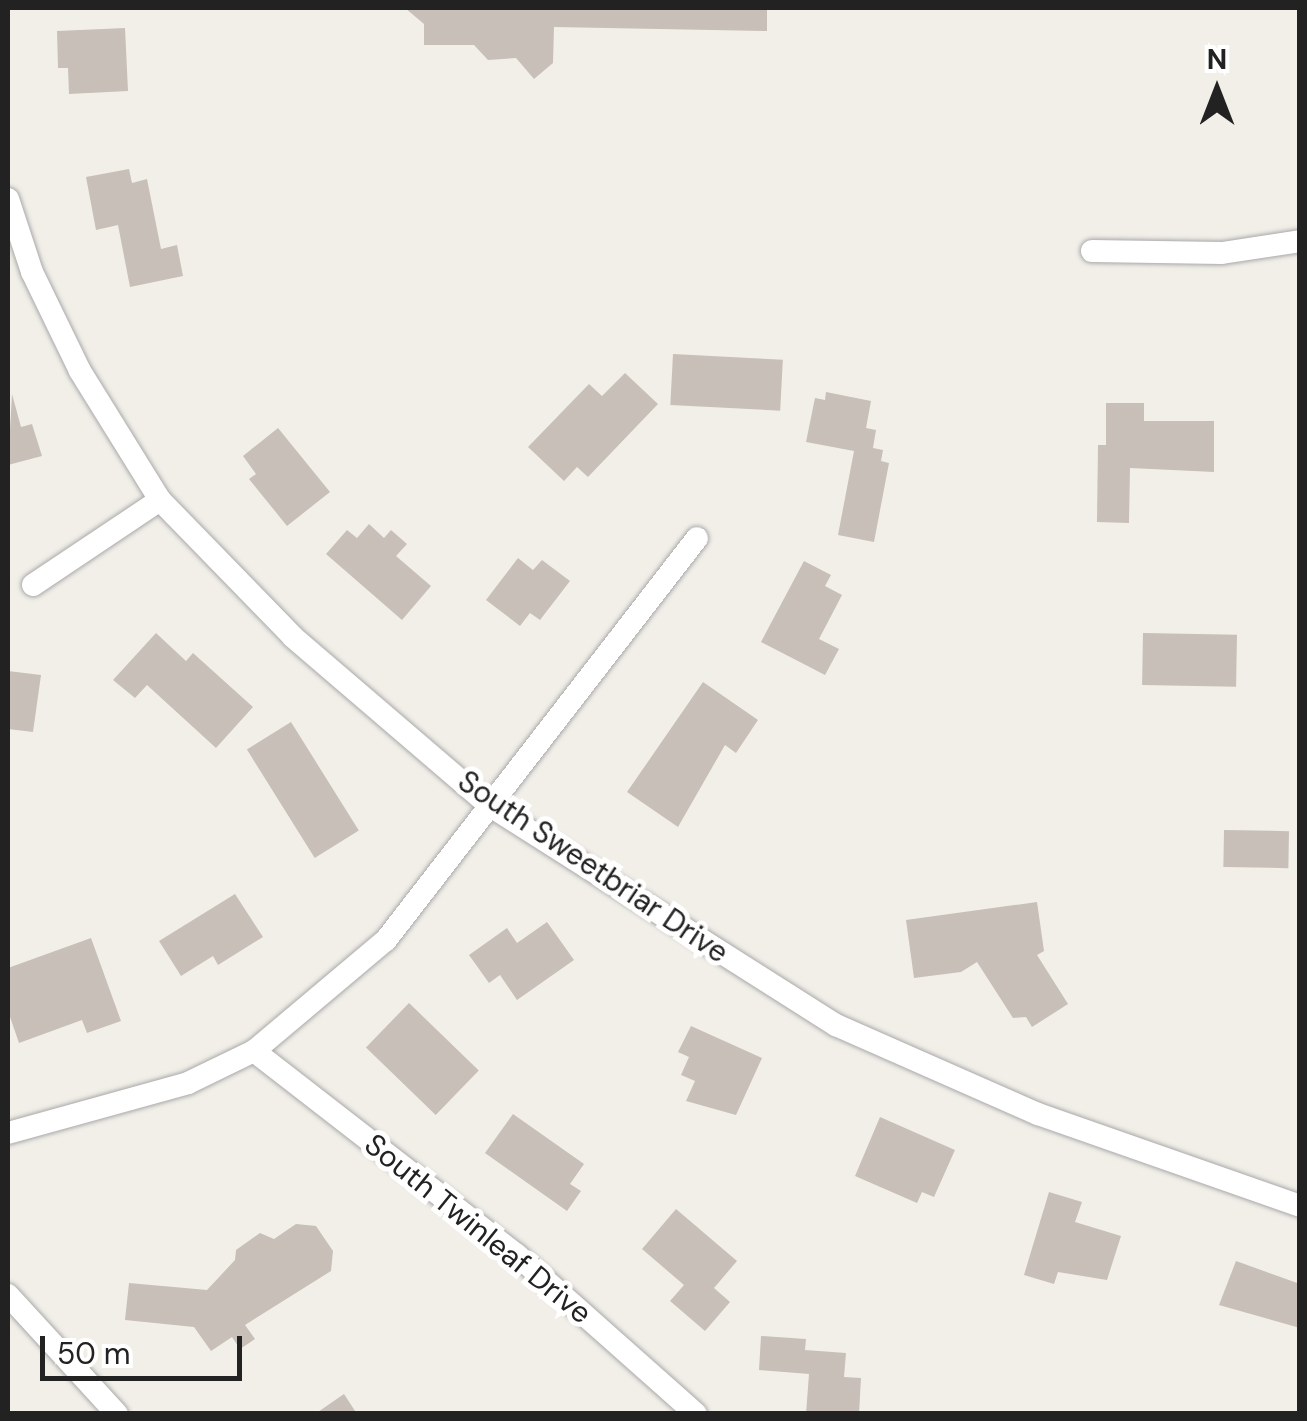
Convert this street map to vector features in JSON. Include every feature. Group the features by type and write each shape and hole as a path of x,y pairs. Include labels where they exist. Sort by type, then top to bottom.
{"street":[{"name":"South Sweetbriar Drive","path":"8,199 32,272 80,371 160,500 293,637 489,805 836,1025 1038,1114 1300,1206"},
{"path":"1092,251 1222,253 1300,241"},
{"path":"33,585 160,500"},
{"path":"8,1133 188,1083 254,1051 386,940 698,538"},
{"name":"South Twinleaf Drive","path":"254,1051 517,1254 696,1414"},
{"path":"8,1295 117,1414"}],"building":[{"path":"405,8 767,8 767,31 554,27 553,63 534,79 516,58 488,60 474,45 424,45 424,24"},
{"path":"125,28 128,91 69,94 68,68 58,68 57,31"},
{"path":"129,169 132,183 147,179 161,249 177,245 183,276 130,287 118,225 96,230 86,177"},
{"path":"673,354 783,360 780,411 670,405"},
{"path":"625,373 658,404 588,477 577,467 564,481 528,447 589,384 602,396"},
{"path":"826,392 871,401 866,428 876,430 873,448 883,450 881,461 889,463 874,542 838,535 854,451 806,442 815,398 825,400"},
{"path":"12,394 21,427 32,424 42,456 8,465"},
{"path":"1106,403 1144,403 1144,421 1214,421 1214,472 1130,468 1129,523 1097,522 1098,445 1106,445"},
{"path":"278,428 330,492 287,526 249,479 256,474 243,456"},
{"path":"369,524 384,538 391,530 407,544 396,556 431,586 402,620 326,554 347,530 357,538"},
{"path":"518,558 533,570 542,560 570,581 540,620 530,613 520,626 486,600"},
{"path":"804,561 831,575 825,586 842,595 819,639 839,649 825,675 761,642"},
{"path":"156,633 186,661 193,653 253,707 216,748 147,685 135,698 113,680"},
{"path":"1143,633 1237,635 1236,687 1142,685"},
{"path":"8,671 41,675 33,732 8,729"},
{"path":"703,682 758,720 736,753 725,745 678,827 627,792"},
{"path":"291,722 359,831 315,858 247,750"},
{"path":"1224,830 1289,831 1288,868 1223,867"},
{"path":"235,894 263,937 218,965 213,956 181,976 159,941"},
{"path":"1037,902 1044,951 1037,955 1068,1004 1032,1027 1026,1017 1013,1018 977,962 961,972 914,978 906,920"},
{"path":"547,922 574,960 517,1000 500,975 489,983 469,955 507,928 517,943"},
{"path":"91,938 121,1021 87,1033 82,1020 19,1043 8,1011 8,968"},
{"path":"409,1003 479,1070 436,1115 366,1048"},
{"path":"691,1026 762,1058 736,1115 686,1101 695,1081 681,1075 689,1057 678,1052"},
{"path":"513,1114 584,1164 570,1184 581,1191 567,1211 485,1153"},
{"path":"880,1117 955,1150 934,1197 922,1192 917,1203 855,1176"},
{"path":"1049,1192 1082,1202 1075,1222 1121,1236 1107,1280 1058,1272 1054,1284 1024,1275"},
{"path":"676,1209 737,1261 714,1288 730,1302 705,1331 670,1301 684,1285 642,1249"},
{"path":"296,1224 316,1226 333,1251 331,1271 245,1325 255,1339 240,1349 232,1337 211,1351 194,1327 125,1320 129,1283 207,1290 235,1260 236,1250 260,1233 274,1239"},
{"path":"1236,1261 1300,1284 1300,1328 1219,1305"},
{"path":"761,1336 806,1339 805,1350 846,1353 844,1377 861,1378 859,1414 806,1414 809,1374 759,1370"},
{"path":"344,1394 357,1414 315,1414"}]}
